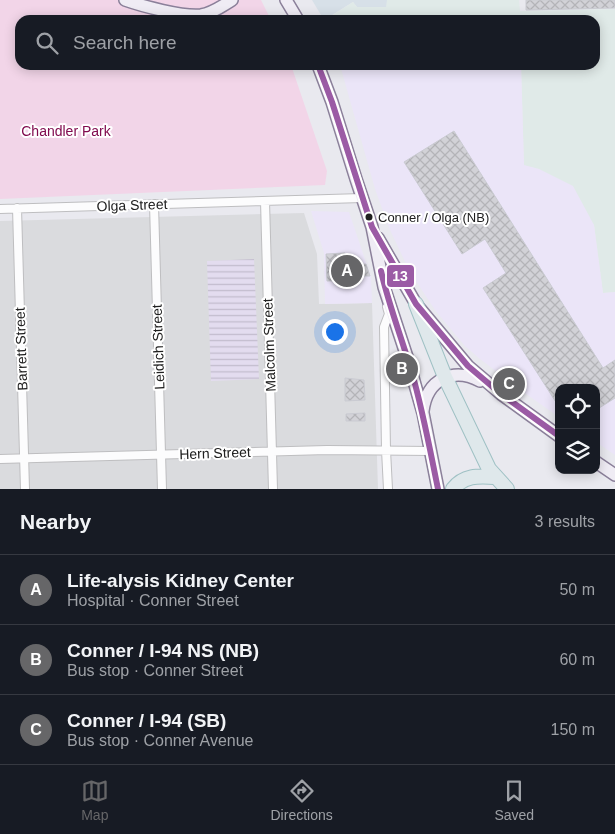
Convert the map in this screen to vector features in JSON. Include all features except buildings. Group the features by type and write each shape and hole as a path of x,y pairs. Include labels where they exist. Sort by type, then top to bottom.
{"highway":[{"path":"416,304 444,377 489,469 507,489"},
{"path":"453,489 457,484 471,477 495,477"}],"main road":[{"path":"125,0 147,7 194,15 218,9 232,0"},
{"path":"286,0 295,15"},
{"path":"320,70 372,227 384,286 423,413 438,489"},
{"path":"372,227 416,304 468,366 501,394"},
{"path":"423,413 426,395 435,384 444,377 470,376 501,394 555,433"},
{"path":"600,465 615,475"}],"street":[{"name":"Olga Street","path":"0,209 362,198"},
{"name":"Malcolm Street","path":"265,201 273,489"},
{"name":"Leidich Street","path":"154,204 162,489"},
{"name":"Barrett Street","path":"17,208 25,489"},
{"path":"384,286 388,314 384,327 388,489"},
{"name":"Hern Street","path":"0,459 272,451 431,451"}],"shaded area":[{"path":"312,0 387,0 387,7 357,7 353,2 332,15 321,15"},
{"path":"387,0 519,0 520,11 615,9 615,292 603,293 594,225 539,169 524,166 521,70 600,70 600,15 333,15 353,2 357,7 386,7"},
{"path":"341,70 521,70 524,165 539,169 573,186 594,225 603,293 615,292 615,455 600,445 600,384 555,384 555,414 529,396 465,346 435,310 410,272 390,230 375,189"},
{"path":"311,211 349,212 371,277 372,303 325,304 324,253"},
{"path":"304,213 317,254 319,304 372,303 378,489 0,489 0,221"},
{"path":"254,259 259,379 211,381 207,261"}],"green space":[{"name":"Chandler Park","path":"0,0 261,0 268,15 15,15 15,70 293,70 327,171 325,185 0,199"}],"transit line":[{"name":"13","path":"320,70 372,227 416,304 468,366 501,394 555,433"},
{"name":"13","path":"381,271 416,387 438,489"}],"place":[{"name":"Conner / Olga (NB)","path":"369,217"},
{"name":"Life-alysis Kidney Center","path":"347,271"},
{"name":"Conner / I-94 NS (NB)","path":"402,369"},
{"name":"Conner / I-94 (SB)","path":"509,384"}]}
